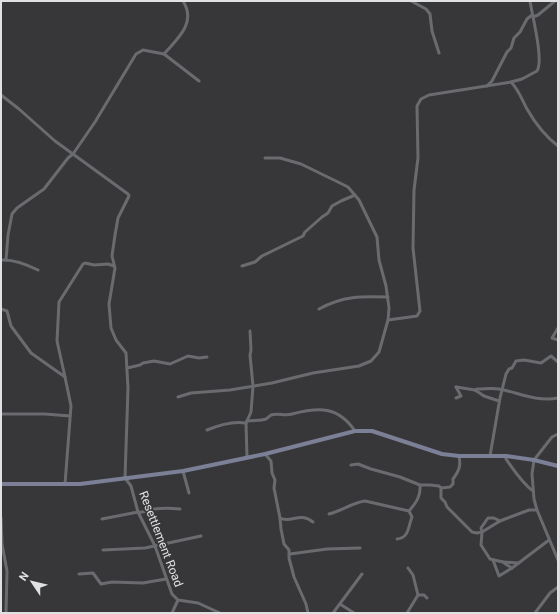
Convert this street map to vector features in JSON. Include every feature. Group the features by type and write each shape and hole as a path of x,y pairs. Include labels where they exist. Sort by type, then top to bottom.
{"main road":[{"path":"1,484 65,484 102,482 183,471 265,454 355,431 372,431 431,452 442,454 459,456 506,456 534,460 558,466"}],"street":[{"path":"164,54 183,32 186,26 188,16 186,6 183,1"},
{"path":"411,1 426,9 430,14 432,31 439,53"},
{"path":"388,320 417,316 420,311 413,248 414,190 418,158 418,102 429,96 511,82 522,79 534,73 539,68 538,44 530,1"},
{"path":"486,87 492,81 507,52 511,48 514,38 520,32 527,19 542,12 555,1"},
{"path":"6,260 8,235 12,214 17,208 44,189 64,162 73,154 95,122 136,54 143,50 164,54 199,81"},
{"path":"511,82 517,89 536,123 558,146"},
{"path":"1,95 20,109 40,129 129,196 118,218 112,256 114,266 109,304 110,328 116,340 126,353 128,388 125,478"},
{"path":"178,397 190,393 230,390 272,383 313,373 366,364 379,352 388,320 389,308 388,297 379,260 377,237 370,220 355,195 348,187 300,164 280,158 265,158"},
{"path":"242,266 255,262 262,256 303,236 305,232 328,213 332,206 355,195"},
{"path":"1,260 23,263 38,270"},
{"path":"65,484 71,406 57,341 59,302 76,272 83,264 108,264 114,266"},
{"path":"319,309 335,301 355,297 388,297"},
{"path":"1,309 7,311 11,326 31,353 65,377"},
{"path":"558,328 552,338 558,340"},
{"path":"247,457 247,422 251,412 253,386 250,355 250,331"},
{"path":"127,368 154,361 170,364 188,356 199,358 208,357"},
{"path":"490,456 499,401 506,374 509,369 512,368 516,361 524,360 541,363 551,356 558,362"},
{"path":"456,398 461,396 456,387 475,390 489,388 540,399 558,398"},
{"path":"475,390 484,396 499,401"},
{"path":"207,430 255,419 266,419 271,415 292,414 296,412 321,409 329,412 336,412 343,416 355,431"},
{"path":"1,414 45,414 70,416"},
{"path":"558,434 552,437 534,460 532,474 533,491 537,510 558,560"},
{"path":"265,454 271,461 272,473 275,480 280,529 284,544 289,550 289,558 294,577 306,604 308,613"},
{"path":"351,465 358,464 420,485 450,488 453,484 452,479 460,466 459,456"},
{"path":"506,456 506,459 533,491"},
{"path":"183,471 189,493"},
{"name":"Resettlement Road","path":"131,486 133,477"},
{"name":"Resettlement Road","path":"125,478 131,486 138,512 155,546 172,594 178,600 198,603 220,613"},
{"path":"409,511 417,501 420,492 420,485"},
{"path":"441,488 441,498 447,507 472,532 477,534 500,521 529,510 537,510"},
{"path":"329,514 342,510 360,501 409,511"},
{"path":"102,519 138,512 142,513 154,509 180,509"},
{"path":"396,539 402,539 406,536 412,517 409,511"},
{"path":"280,518 305,517 313,522"},
{"path":"1,518 2,544 7,571 6,613"},
{"path":"500,521 494,518 488,518 481,528 482,549 493,560 519,562"},
{"path":"103,550 155,546 201,536"},
{"path":"493,560 499,576 549,540"},
{"path":"290,554 327,549 360,548"},
{"path":"504,562 506,566 512,568"},
{"path":"407,613 418,594 414,575 408,568"},
{"path":"79,574 93,573 102,584 112,582 143,583 166,579"},
{"path":"333,613 362,574"},
{"path":"535,613 550,593 558,587"},
{"path":"1,591 7,591"},
{"path":"418,594 424,594 428,598"},
{"path":"172,613 178,600"},
{"path":"340,604 354,613"}]}
